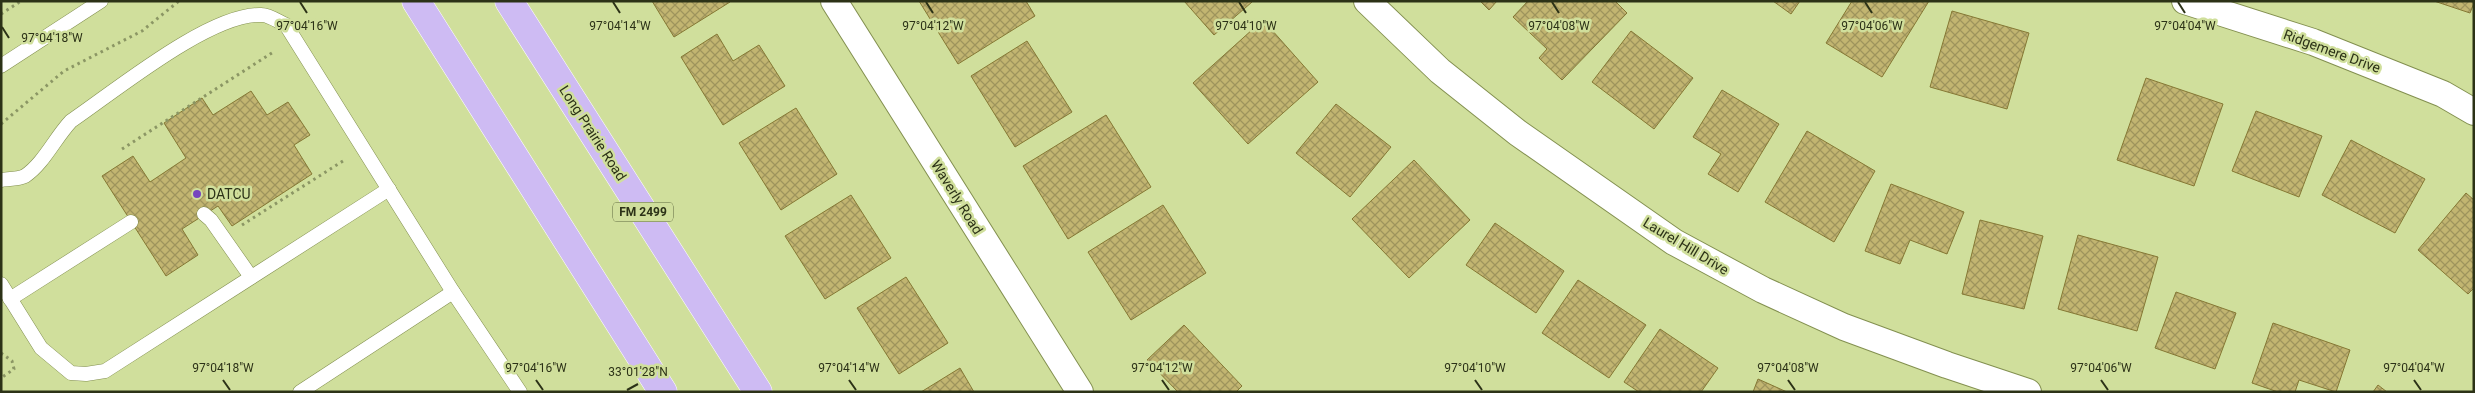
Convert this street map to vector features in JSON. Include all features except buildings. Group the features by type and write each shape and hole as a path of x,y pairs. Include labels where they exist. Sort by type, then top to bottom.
{"main road":[{"path":"416,1 663,392"},
{"name":"Long Prairie Road","path":"509,1 758,392"}],"street":[{"name":"Waverly Road","path":"834,1 1080,392"},
{"name":"Laurel Hill Drive","path":"1367,1 1440,70 1518,133 1674,242 1763,290 1844,327 2028,392"},
{"name":"Ridgemere Drive","path":"2185,1 2313,42 2443,94 2474,112"}],"lane":[{"path":"1,66 101,1"},
{"path":"1,180 24,177 45,156 59,134 71,121 191,39 214,26 241,17 263,14 286,25 453,292 520,392"},
{"path":"1,284 41,348 71,373 86,374 105,371 388,189"},
{"path":"204,214 211,220 251,277"},
{"path":"10,299 131,222"},
{"path":"300,392 453,292"}],"path":[{"path":"1,14 21,1"},
{"path":"1,124 64,71 142,31 179,1"},
{"path":"122,149 283,46"},
{"path":"239,227 344,160"},
{"path":"1,353 12,361 14,370 1,378"}],"place":[{"name":"DATCU","path":"197,194"}]}
